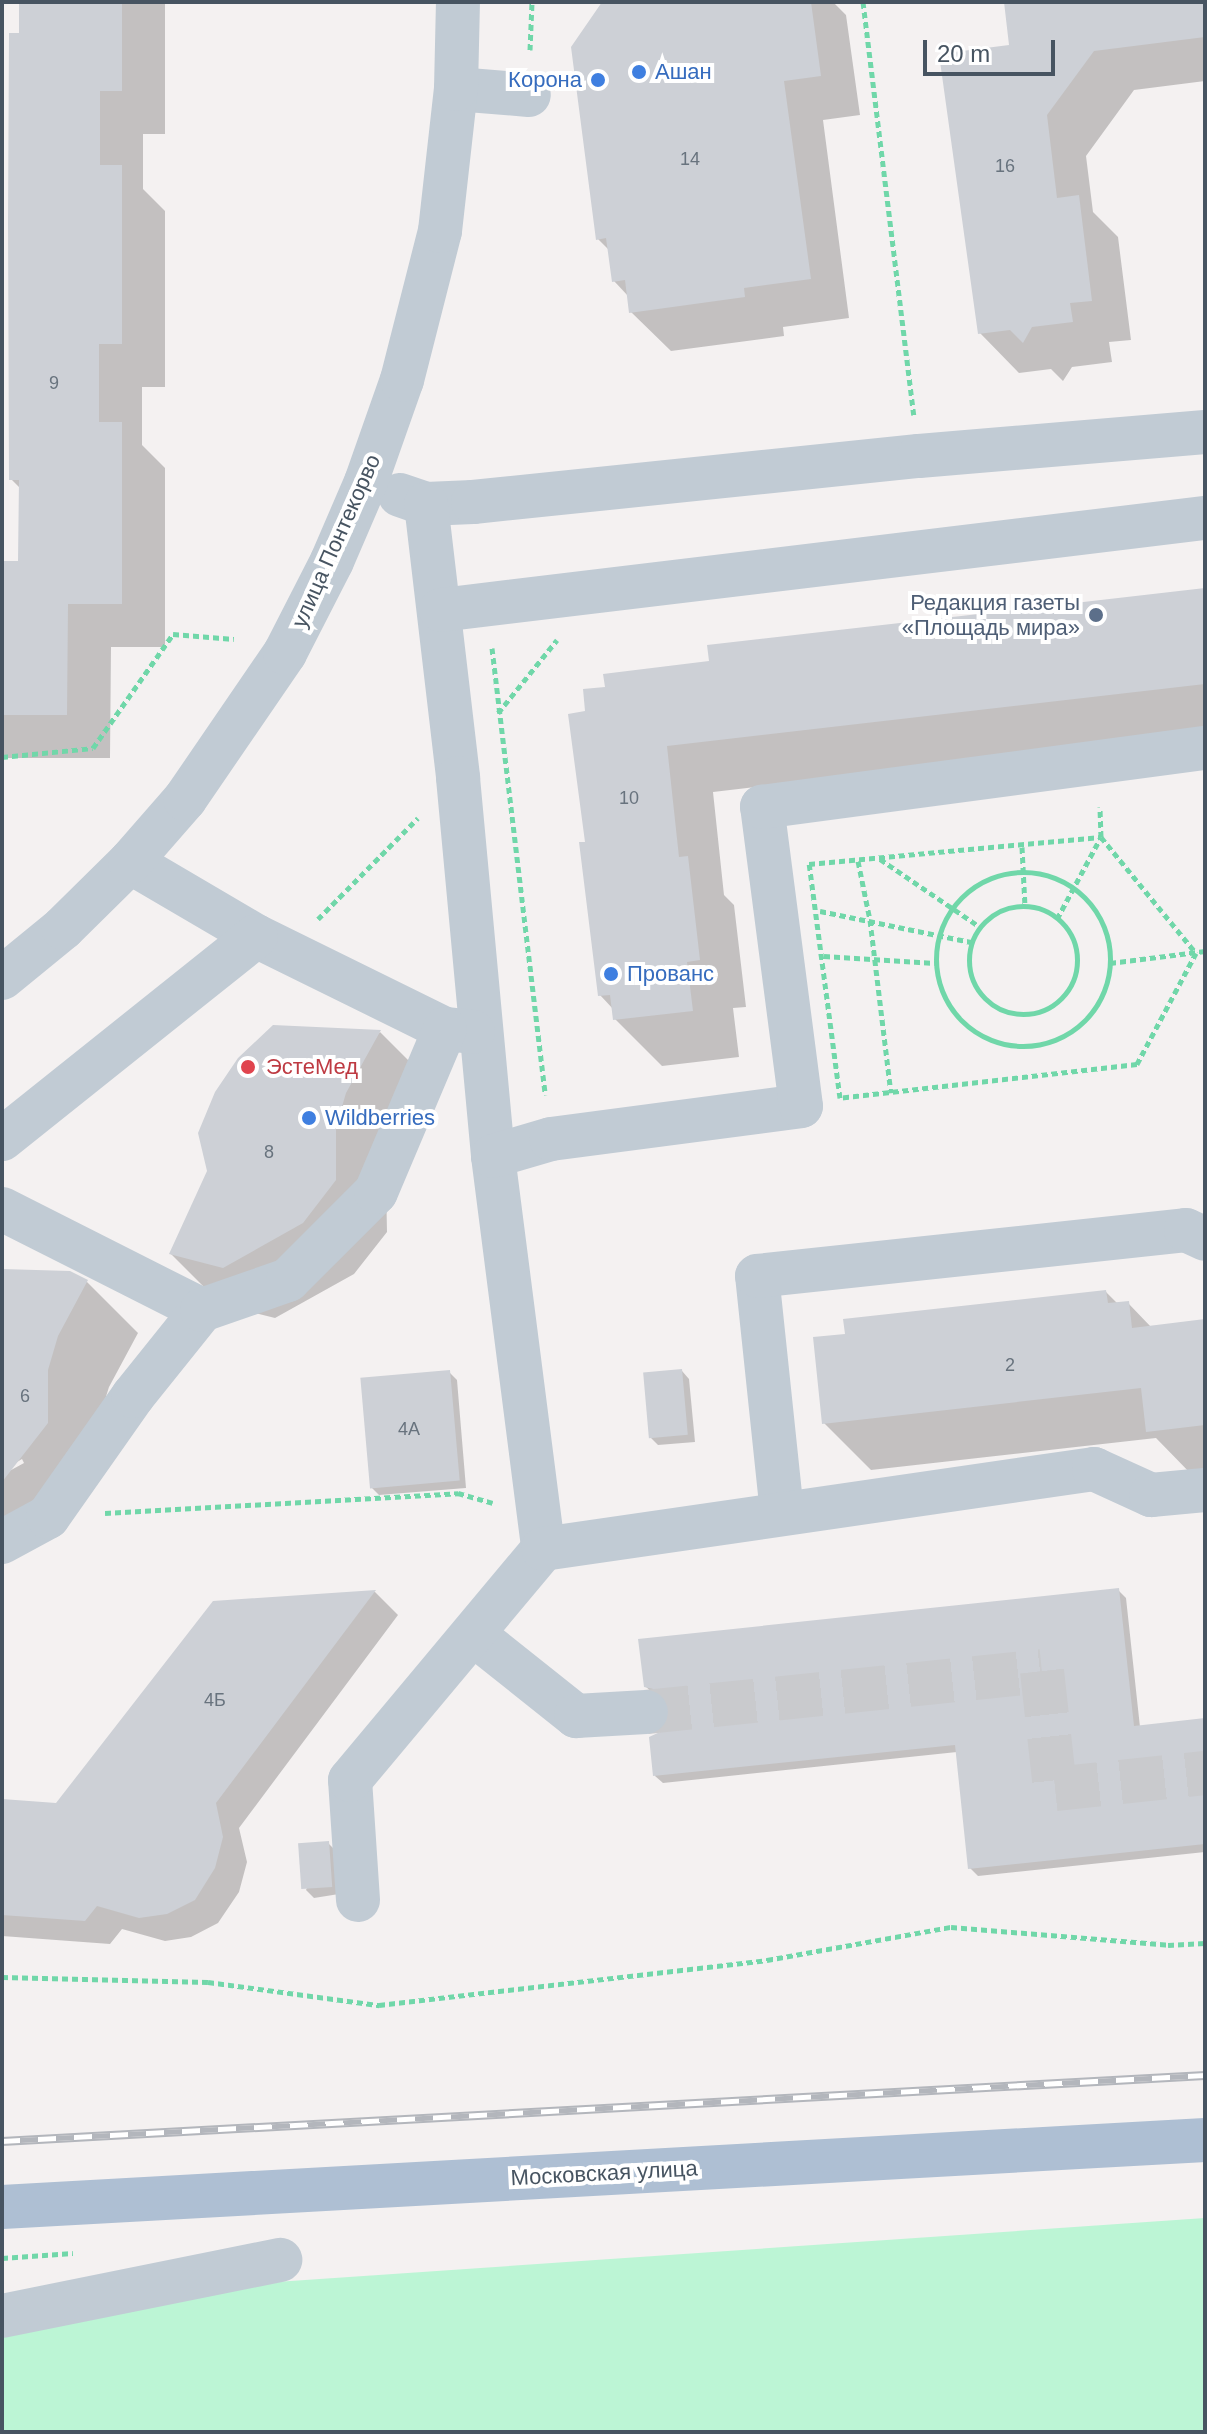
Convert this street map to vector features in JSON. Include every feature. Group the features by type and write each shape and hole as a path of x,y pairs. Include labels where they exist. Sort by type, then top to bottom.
{"main road":[{"name":"Московская улица","path":"2,2207 1205,2140"}],"street":[{"name":"улица Понтекорво","path":"2,978 63,928 130,862 185,799 285,653 332,561 366,482 402,380 440,231 456,89 458,2"},
{"path":"456,89 529,95"},
{"path":"366,482 426,504 919,456 1205,432"},
{"path":"358,1900 350,1780 473,1634 541,1532 493,1156 463,1031 458,778 441,610 426,504"},
{"path":"441,610 1205,518"},
{"path":"493,1156 551,1139 801,1106 802,957 795,908 762,807 1205,748"},
{"path":"130,862 271,943 463,1031"},
{"path":"2,1139 271,943"},
{"path":"2,1542 48,1517 133,1396 202,1310 288,1280 376,1192 463,1031"},
{"path":"2,1209 202,1310"},
{"path":"782,1513 757,1276 1186,1230 1205,1239"},
{"path":"541,1532 782,1513 1094,1469 1151,1495 1205,1490"},
{"path":"473,1634 576,1716 646,1712"},
{"path":"2,2316 280,2260"}],"path":[{"path":"863,2 919,456"},
{"path":"452,719 500,713 594,592"},
{"path":"487,605 551,1139"},
{"path":"2,757 93,748 173,634 234,639"},
{"path":"271,943 458,778"},
{"path":"1101,837 1022,847 809,864 795,908 802,957 840,1098 1137,1064 1196,953"},
{"path":"1057,919 1101,837"},
{"path":"1101,837 1196,953"},
{"path":"1022,847 1025,906"},
{"path":"880,859 950,910 980,927"},
{"path":"858,861 870,920 891,1093"},
{"path":"1023,872 1051,876 1075,890 1095,910 1107,936 1110,963 1104,992 1088,1018 1066,1036 1037,1046 1008,1046 980,1036 957,1017 941,992 935,963 939,935 950,910 970,889 995,876 1023,872"},
{"path":"1025,906 1057,919 1075,947 1077,964 1073,981 1056,1002 1030,1014 1003,1010 980,994 971,977 968,959 971,942 992,915 1025,906"},
{"path":"795,908 870,920 971,942"},
{"path":"1110,963 1205,951"},
{"path":"802,957 935,963"},
{"path":"48,1517 458,1493 541,1532"},
{"path":"2,1977 208,1982 379,2005 767,1960 951,1927 1168,1945 1205,1943"}],"green space":[{"path":"1205,2218 1205,2432 2,2432 2,2301"}],"building":[{"path":"19,2 122,2 122,91 100,91 100,165 122,165 122,344 99,344 99,422 122,422 122,604 68,604 67,715 2,715 2,561 18,561 19,480 9,480 8,221 9,33 19,33"},
{"path":"602,2 811,2 821,76 784,81 811,279 744,288 745,297 629,313 625,280 612,282 606,238 596,240 571,47"},
{"path":"1004,2 1205,2 1205,37 1094,51 1047,115 1057,198 1079,195 1092,301 1070,303 1073,322 1032,327 1023,343 1010,330 978,334 939,54 1009,45"},
{"path":"1205,588 1205,684 667,746 679,857 688,856 700,960 687,962 693,1011 613,1020 610,995 598,996 579,842 585,842 568,714 585,711 583,689 605,687 603,674 709,661 707,645"},
{"path":"273,1025 381,1030 346,1093 336,1127 336,1180 303,1223 223,1268 169,1254 207,1171 198,1133 215,1092 238,1058"},
{"path":"2,1269 70,1271 88,1280 58,1336 48,1370 48,1423 2,1482"},
{"path":"1106,1290 1108,1303 1129,1301 1132,1328 1205,1319 1205,1425 1146,1432 1141,1388 822,1424 813,1337 845,1334 843,1319"},
{"path":"682,1369 688,1435 649,1438 643,1372"},
{"path":"450,1370 460,1481 370,1488 360,1378"},
{"path":"1119,1588 1134,1726 1205,1718 1205,1844 968,1869 955,1745 653,1776 649,1737 668,1724 671,1710 658,1690 644,1687 638,1639"},
{"path":"376,1590 216,1803 223,1837 215,1868 195,1900 167,1914 139,1918 97,1906 85,1921 2,1915 2,1799 56,1803 213,1601"},
{"path":"329,1841 332,1887 301,1889 298,1843"}],"tunnel":[{"path":"646,1712 1042,1671 1055,1789 1205,1773"}],"railway":[{"path":"2,2141 1205,2075"}],"place":[{"name":"Ашан","path":"639,72"},
{"name":"Корона","path":"598,80"},
{"name":"Редакция газеты «Площадь мира»","path":"1096,615"},
{"name":"Прованс","path":"611,974"},
{"name":"ЭстеМед","path":"248,1067"},
{"name":"Wildberries","path":"309,1118"}]}
